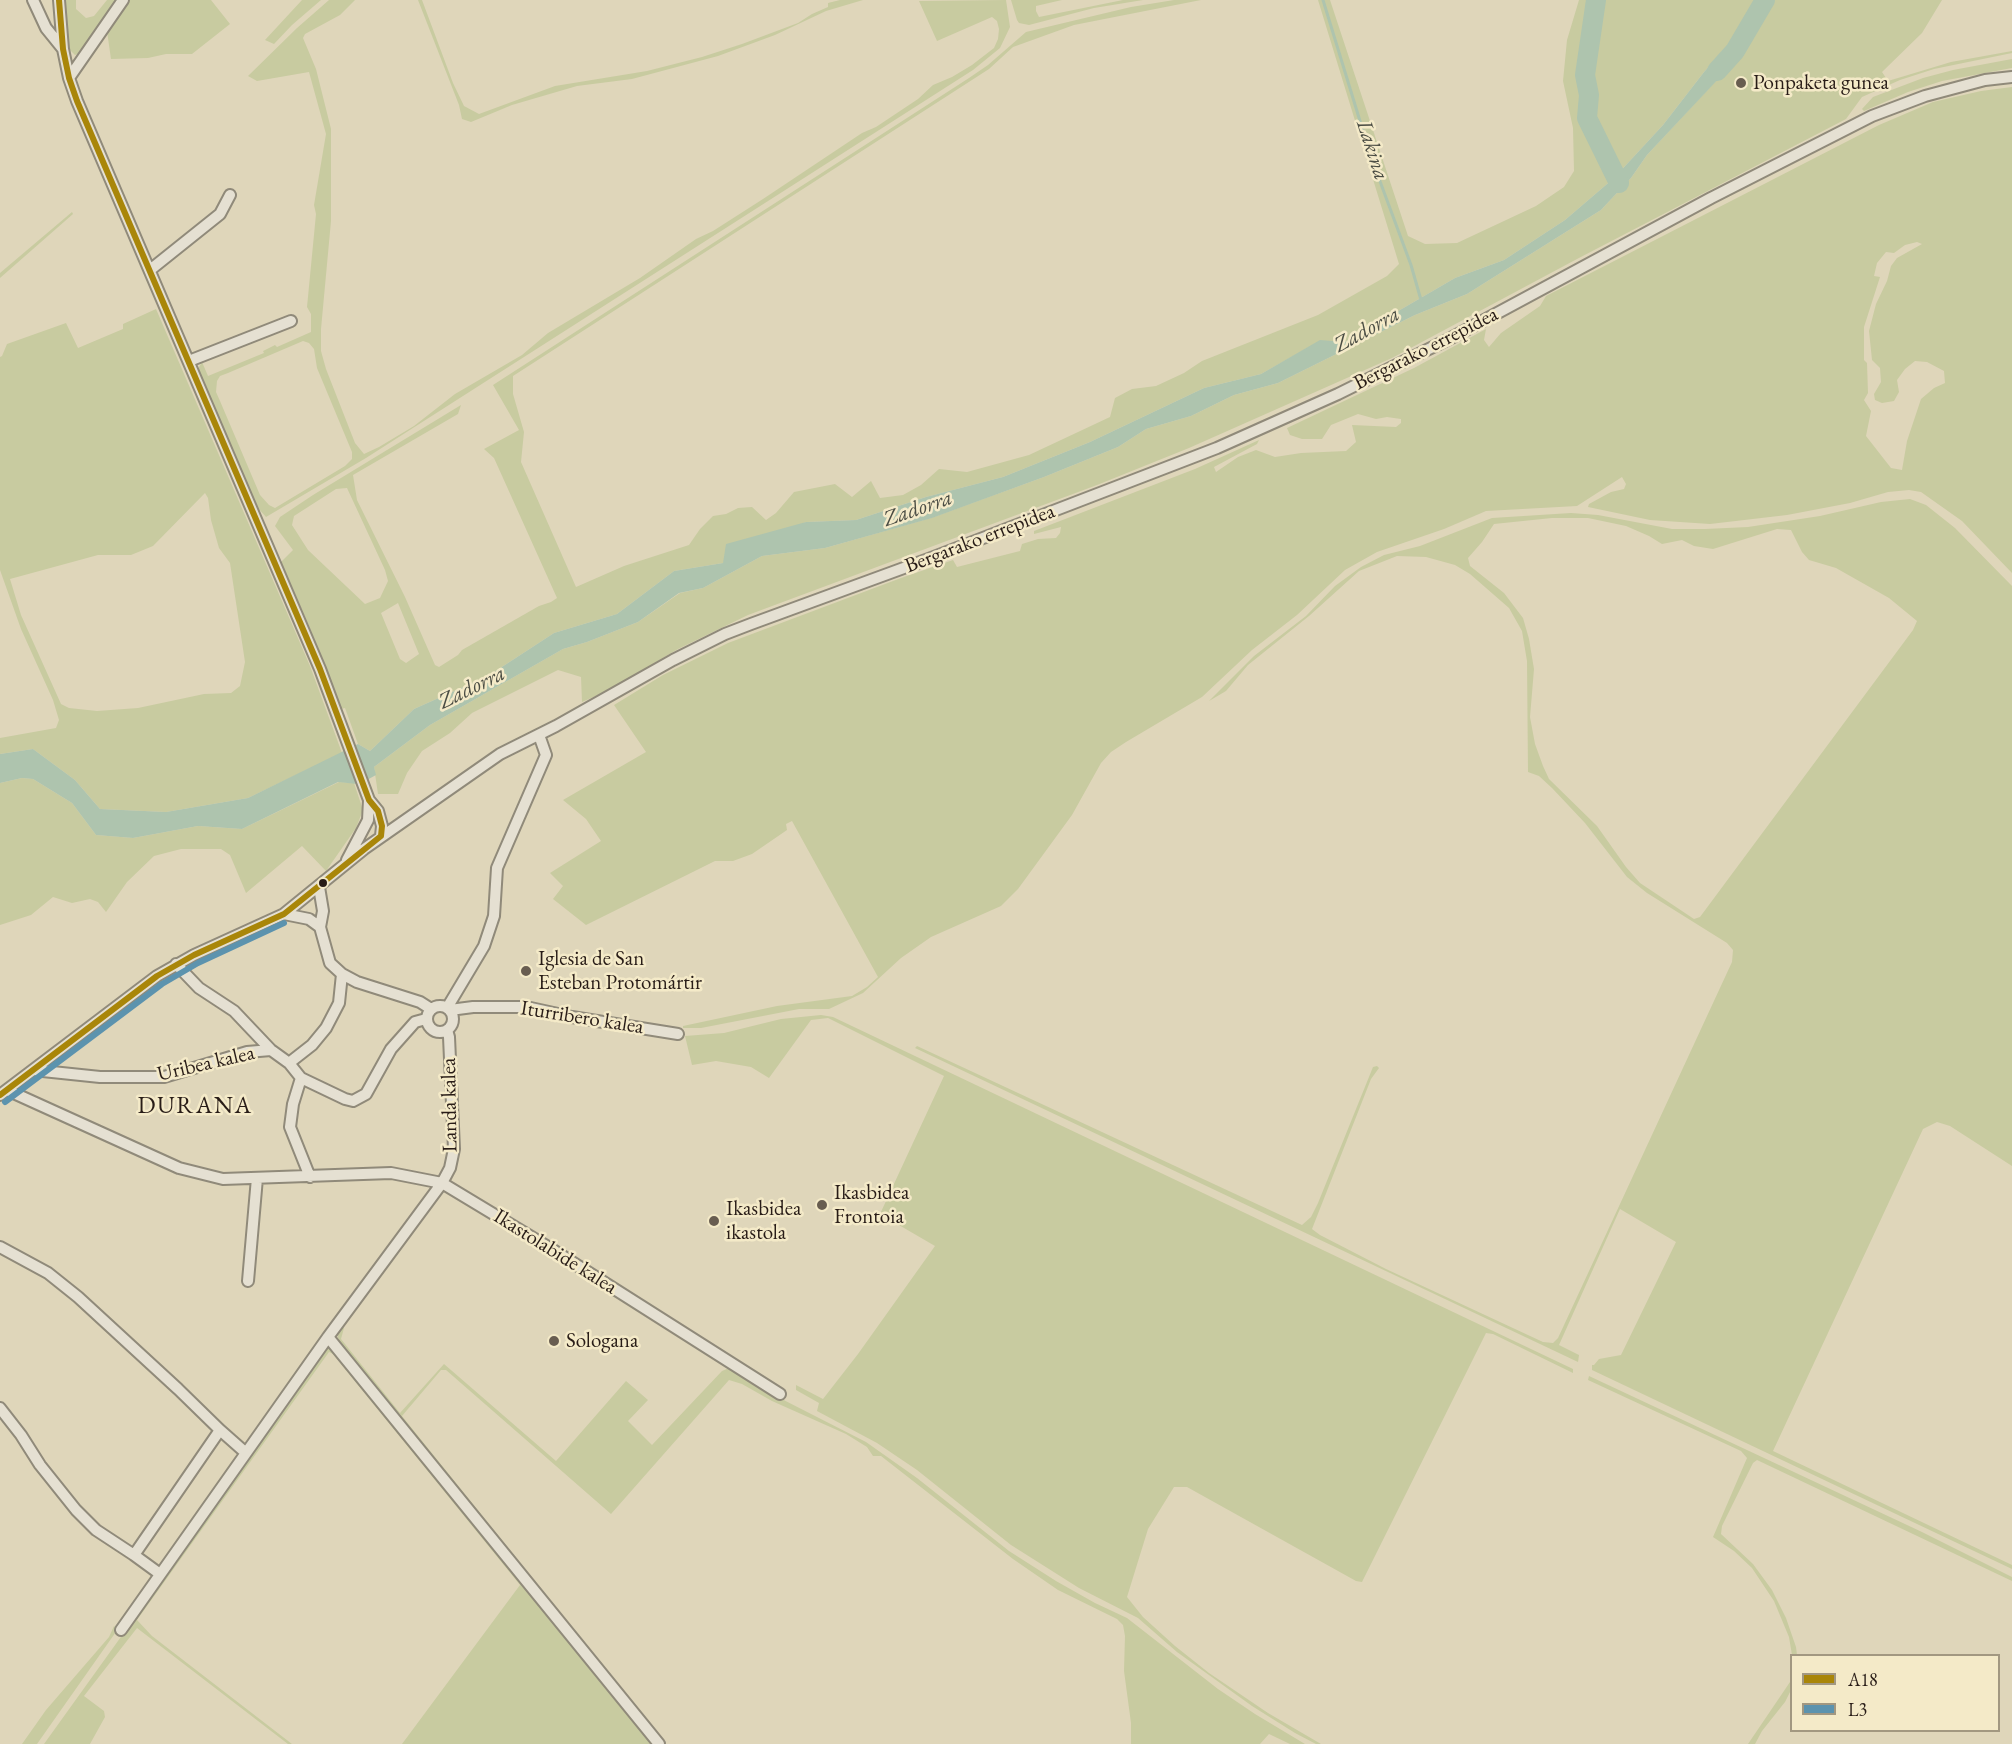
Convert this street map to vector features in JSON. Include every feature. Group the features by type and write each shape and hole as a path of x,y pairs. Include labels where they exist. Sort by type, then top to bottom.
{"street":[{"path":"33,0 46,28 63,49"},
{"path":"59,0 63,49 69,78 87,127 337,712 369,800 378,811 344,864"},
{"path":"69,78 123,0"},
{"name":"Bergarako errepidea","path":"3,1093 176,964 284,914 381,836 500,754 539,735 673,660 725,634 1180,464 1338,394 1451,338 1711,198 1872,116 1925,96 1985,80 2012,77"},
{"path":"150,270 220,214 230,195"},
{"path":"189,362 291,321"},
{"path":"448,1009 484,946 494,916 497,868 546,755 539,735"},
{"path":"374,818 393,822 408,818"},
{"path":"374,818 381,836"},
{"path":"319,887 323,911 320,927 330,963 342,974 357,982 420,1002 429,1014 432,1030 440,1032 447,1030 453,1022 448,1009 439,1005 429,1014"},
{"path":"284,914 309,920 320,927"},
{"name":"Uribea kalea","path":"176,964 200,988 234,1011 271,1050 289,1063 301,1078 345,1100 353,1101 366,1094 391,1049 415,1022 429,1014"},
{"path":"289,1063 312,1045 326,1028 339,1003 342,974"},
{"name":"Iturribero kalea","path":"448,1009 526,1007 572,1017 678,1034"},
{"name":"Landa kalea","path":"121,1630 328,1337 442,1183 450,1168 454,1149 447,1030"},
{"name":"Uribea kalea","path":"33,1070 100,1077 164,1077 247,1052 271,1050"},
{"path":"301,1078 293,1104 290,1127 310,1178"},
{"name":"Ikastolabide kalea","path":"3,1093 179,1168 223,1179 310,1178 391,1173 442,1183 553,1250 780,1394"},
{"path":"248,1281 257,1178"},
{"path":"0,1247 48,1273 78,1297 246,1453"},
{"path":"328,1337 659,1744"},
{"path":"0,1408 40,1465 76,1510 96,1530 160,1574"},
{"path":"134,1555 220,1430"}],"shaded area":[{"path":"65,0 76,0 76,9 86,18 94,16 107,0 117,0 81,53 75,55 68,48"},
{"path":"128,0 211,0 230,24 192,54 111,59 107,31"},
{"path":"302,0 321,0 274,44 265,40"},
{"path":"329,0 355,0 340,15 305,34 303,38 316,69 331,129 331,221 321,351 355,443 364,454 414,426 455,394 522,355 548,333 640,278 696,239 713,231 862,133 876,127 918,99 933,85 972,65 994,48 999,29 997,21 992,17 937,41 919,1 1006,0 1010,27 1000,48 973,70 366,458 266,517 258,508 198,369 202,362 208,376 264,353 263,351 275,345 277,347 311,332 311,314 307,307 316,214 314,205 326,134 309,72 257,81 248,76","holes":["303,341 309,343 314,349 317,368 352,452 352,459 345,466 275,508 260,495 216,392 217,381 220,376"]},
{"path":"418,0 422,0 464,106 479,114 555,86 647,71 702,57 798,23 828,7 828,3 840,0 863,0 826,11 775,35 718,56 632,79 577,86 512,105 471,122 462,119 459,105"},
{"path":"1011,0 1062,0 1036,6 1039,17 1123,0 1143,0 1094,8 1029,25 1019,23"},
{"path":"1174,0 1201,0 1074,25 1013,47 989,69 513,376 513,394 524,432 521,462 576,587 624,566 689,545 713,516 726,514 738,508 752,507 766,520 776,513 794,492 835,484 852,497 871,481 880,498 903,495 921,485 939,469 967,472 1029,455 1110,417 1115,398 1132,389 1156,386 1184,373 1202,361 1318,315 1387,276 1399,264 1318,0 1330,0 1408,236 1425,244 1457,243 1536,206 1564,187 1574,171 1573,128 1563,81 1567,40 1579,0 1942,0 1922,33 1882,72 1888,81 1951,62 2012,51 2012,53 1934,69 1900,80 1862,97 1846,119 1392,358 1189,448 1097,485 748,615 678,649 605,692 582,702 581,677 558,670 472,713 450,733 422,751 407,773 398,794 378,794 374,767 430,725 563,649 638,622 680,593 703,588 762,556 825,548 931,518 1044,477 1118,447 1146,429 1191,416 1234,395 1278,383 1415,315 1467,294 1601,210 1631,178 1647,155 1738,57 1726,47 1663,125 1614,178 1565,220 1504,260 1455,278 1345,342 1320,341 1261,374 1204,388 1090,442 1003,477 926,497 856,520 806,522 723,563 674,571 617,614 554,633 488,676 414,709 370,751 358,744 345,708 341,709 281,562 293,550 275,526 280,517 461,405 458,414 353,475 357,500 405,597 435,665 439,667 462,650 539,606 551,602 557,598 494,458 484,449 519,430 493,385 969,78 988,65 1026,32 1131,7","holes":["347,488 388,581 380,598 365,604 308,550 292,525 294,516 336,489","398,603 419,654 406,663 400,659 381,613"]},
{"path":"2012,59 2012,68 1942,81 1908,92 1864,111 1862,109 1873,97 1923,78"},
{"path":"2012,87 2012,573 1962,521 1921,492 1909,490 1888,492 1850,503 1787,515 1710,524 1650,520 1588,507 1589,504 1611,492 1624,489 1626,484 1622,477 1577,506 1486,511 1444,529 1377,552 1345,570 1297,615 1252,650 1202,697 1111,752 1101,763 1072,815 1018,889 1001,906 931,937 901,958 863,993 829,1009 799,1009 701,1028 683,1028 683,1026 777,1006 852,996 878,977 792,821 786,824 787,830 752,854 733,861 715,861 586,925 553,899 563,886 550,873 601,841 586,819 563,800 646,752 614,705 663,675 728,643 901,578 953,560 957,567 1020,551 1022,544 1038,539 1056,538 1061,527 1034,534 1034,531 1195,469 1259,440 1257,444 1214,467 1216,472 1238,457 1256,450 1275,457 1346,451 1356,442 1352,425 1396,427 1401,423 1401,419 1387,417 1376,419 1358,414 1331,425 1322,439 1302,439 1290,435 1287,428 1414,368 1486,329 1484,340 1489,347 1501,333 1540,306 1546,296 1879,125 1933,102 1981,91","holes":["1917,242 1922,244 1897,258 1891,266 1876,304 1869,331 1872,360 1880,368 1881,382 1874,394 1875,400 1882,403 1894,401 1899,392 1897,380 1915,361 1927,362 1944,371 1945,383 1934,388 1921,399 1907,441 1902,470 1891,468 1866,436 1871,411 1864,400 1868,393 1867,363 1864,360 1864,327 1880,277 1874,276 1877,263 1886,252 1894,253 1905,245"]},
{"path":"72,212 73,214 0,278 0,273"},
{"path":"156,309 310,666 342,753 248,798 166,812 100,809 75,780 33,749 0,754 0,738 56,728 59,720 53,700 21,629 0,570 0,357 7,344 66,323 78,348 123,329 123,324","holes":["205,493 219,548 230,563 245,662 240,686 231,693 204,694 138,708 97,711 69,708 61,704 21,615 10,579 98,555 131,555 153,546"]},
{"path":"1910,499 1926,505 1955,528 2012,586 2012,1166 1950,1126 1937,1122 1923,1129 1773,1451 2012,1565 2012,1569 1592,1370 1592,1365 1599,1359 1621,1355 1676,1242 1620,1209 1559,1345 1579,1355 1578,1362 915,1048 917,1046 1302,1225 1311,1217 1318,1203 1373,1067 1377,1066 1379,1068 1371,1079 1312,1229 1386,1269 1543,1342 1553,1343 1558,1338 1732,962 1733,950 1727,943 1647,893 1627,877 1585,823 1552,788 1539,776 1528,772 1527,661 1522,631 1509,608 1470,574 1455,565 1426,557 1397,556 1359,571 1309,616 1248,665 1226,691 1209,701 1254,656 1306,616 1335,586 1361,567 1384,555 1420,546 1492,518 1571,513 1598,515 1672,529 1705,529 1748,527 1820,516 1881,502","holes":["1552,518 1588,518 1626,526 1662,544 1682,540 1694,546 1713,549 1777,529 1791,530 1802,552 1809,560 1836,568 1889,598 1917,621 1913,630 1700,917 1694,919 1640,883 1597,826 1549,779 1535,744 1530,717 1534,669 1523,618 1504,593 1470,566 1468,558 1494,524"]},
{"path":"22,778 33,779 72,803 96,835 133,838 198,826 242,829 339,782 354,783 363,810 356,828 326,871 302,846 246,893 230,855 221,849 181,849 154,856 127,882 106,912 98,902 90,899 72,903 53,897 31,915 0,925 0,783"},
{"path":"821,1015 833,1017 1573,1369 1573,1373 1493,1334 1486,1333 1362,1582 1356,1581 1187,1487 1174,1487 1148,1529 1127,1597 1143,1617 1209,1673 1268,1713 1321,1744 1316,1744 1295,1733 1252,1706 1177,1652 1138,1618 1079,1588 1011,1545 917,1470 877,1443 817,1411 819,1403 796,1390 796,1385 823,1399 935,1246 880,1214 944,1076 828,1018 811,1020 769,1078 751,1067 716,1061 692,1065 685,1036 724,1033 781,1019"},
{"path":"342,1327 344,1328 341,1339 400,1413 444,1364 556,1461 626,1381 648,1400 628,1421 652,1445 722,1371 729,1368 766,1391 866,1442 917,1478 1009,1551 1056,1581 1127,1618 1218,1689 1305,1744 1290,1744 1269,1734 1260,1744 1131,1744 1131,1723 1124,1671 1125,1636 1123,1625 1117,1619 1058,1590 1013,1559 881,1456 873,1456 867,1447 846,1434 772,1401 742,1384 729,1380 611,1514 446,1370 441,1370 402,1416 666,1744 661,1744 340,1346 337,1333"},
{"path":"333,1346 654,1744 402,1744 520,1585 333,1354 329,1352 137,1620 152,1636 292,1744 288,1744 137,1628 84,1696 104,1711 105,1717 90,1744 44,1744 324,1347"},
{"path":"1589,1376 1922,1532 2012,1577 2012,1581 1757,1460 1753,1463 1722,1526 1721,1534 1753,1564 1772,1590 1786,1618 1796,1647 1797,1654 1792,1654 1789,1637 1774,1601 1752,1568 1734,1551 1713,1537 1747,1458 1741,1451 1588,1380"},
{"path":"114,1626 118,1629 37,1744 22,1744 46,1710 109,1637"},
{"path":"1790,1682 1790,1692 1785,1702 1762,1731 1755,1744 1748,1744"}],"water":[{"path":"1726,47 1738,58 1647,155 1631,178 1601,210 1467,294 1415,315 1278,383 1234,395 1191,416 1146,429 1118,447 1044,477 932,518 825,548 762,556 703,588 679,593 638,622 563,649 430,725 374,767 376,775 365,781 357,784 338,782 242,829 198,826 133,838 96,835 72,803 33,779 22,778 0,783 0,754 33,749 75,780 100,809 166,812 248,798 358,744 370,751 414,709 488,676 554,633 617,614 674,571 723,563 726,544 806,522 856,520 926,497 1003,477 1090,442 1204,388 1261,374 1320,340 1345,342 1455,278 1504,260 1565,220 1614,178 1663,125"}],"waterway":[{"name":"Lakina","path":"1323,0 1371,157 1411,265 1421,300"},
{"path":"1596,0 1585,75 1589,95 1587,118 1619,183"},
{"name":"Zadorra","path":"1717,71 1735,51 1765,0"}],"transit line":[{"name":"A18","path":"0,1095 157,976 194,955 284,914 381,836 382,826 378,811 369,800 320,669 77,101 63,49 59,0"},
{"name":"L3","path":"5,1102 162,984 198,963 284,923"}],"place":[{"name":"Ponpaketa gunea","path":"1741,83"},
{"name":"Iglesia de San Esteban Protomártir","path":"526,971"},
{"name":"Ikasbidea Frontoia","path":"822,1205"},
{"name":"Ikasbidea ikastola","path":"714,1221"},
{"name":"Sologana","path":"554,1341"}],"district":[{"name":"DURANA","path":"195,1106"}]}
